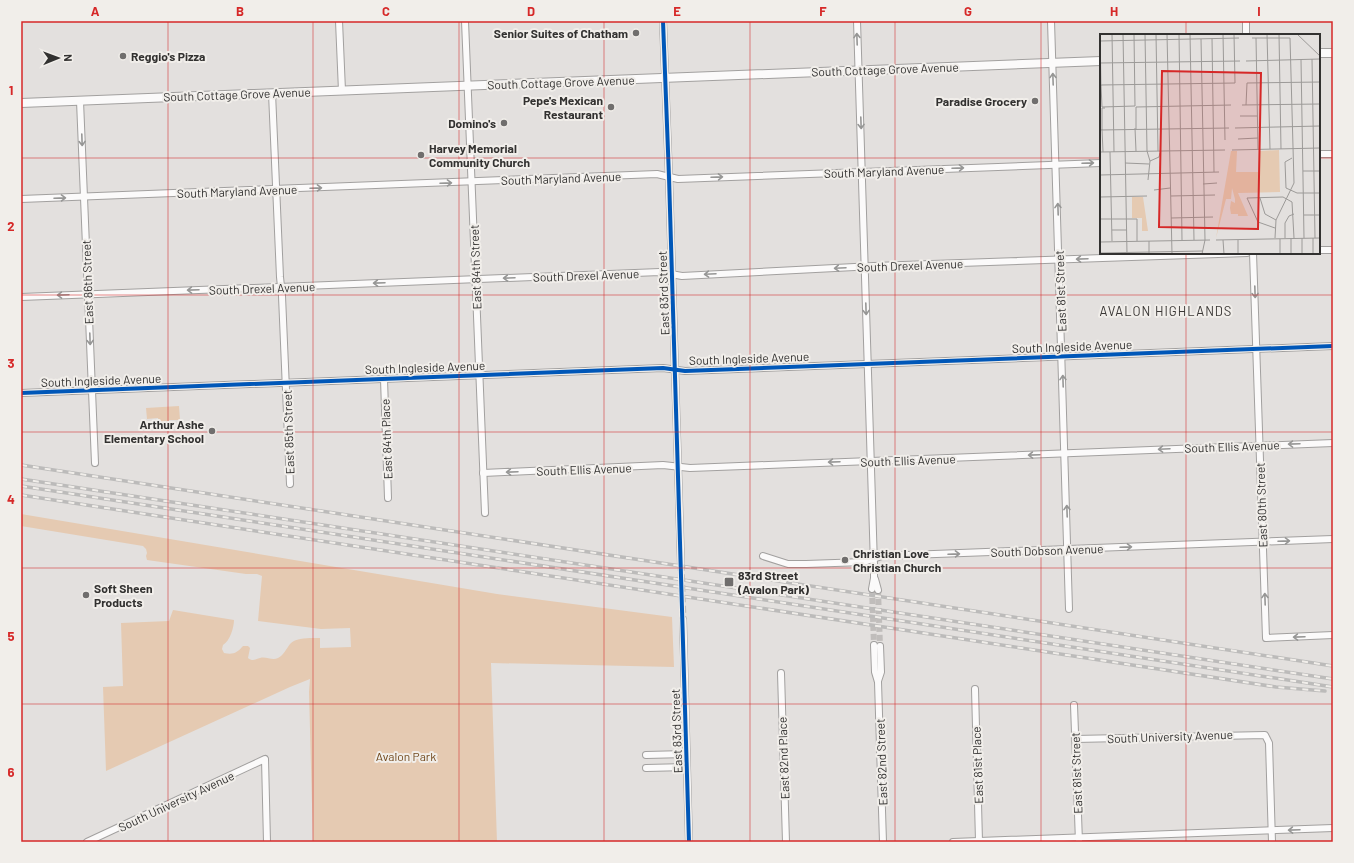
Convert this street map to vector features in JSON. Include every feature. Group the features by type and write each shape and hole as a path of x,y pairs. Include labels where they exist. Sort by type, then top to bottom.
{"main road":[{"path":"1320,53 1333,53"},
{"name":"South Cottage Grove Avenue","path":"21,103 1100,62"}],"street":[{"path":"339,21 342,91"},
{"name":"East 84th Street","path":"465,21 485,513"},
{"name":"East 83rd Street","path":"663,21 681,564"},
{"path":"857,21 875,590"},
{"name":"East 81st Street","path":"1051,21 1070,608"},
{"path":"1246,21 1246,34"},
{"name":"East 85th Street","path":"272,93 290,484"},
{"name":"East 86th Street","path":"80,101 95,463"},
{"path":"1320,154 1333,154"},
{"name":"South Maryland Avenue","path":"21,199 658,174 678,179 1100,163"},
{"path":"1320,250 1333,250"},
{"name":"South Drexel Avenue","path":"21,297 660,272 682,276 865,267 1220,254"},
{"name":"East 80th Street","path":"1253,254 1266,638 1333,635"},
{"name":"South Ingleside Avenue","path":"21,393 663,368 685,371 1333,346"},
{"name":"East 84th Place","path":"384,379 388,498"},
{"name":"South Ellis Avenue","path":"483,473 663,466 690,468 1333,443"},
{"name":"South Dobson Avenue","path":"763,556 788,564 806,564 864,562 882,556 1333,539"},
{"name":"East 83rd Street","path":"683,620 689,842"},
{"name":"East 82nd Street","path":"877,645 881,672 878,682 883,842"},
{"name":"East 82nd Place","path":"781,673 786,842"},
{"name":"East 81st Place","path":"975,689 980,841"},
{"name":"East 81st Street","path":"1074,705 1078,840"},
{"name":"South University Avenue","path":"1075,739 1265,735 1269,743 1272,831"},
{"path":"646,755 686,754"},
{"name":"South University Avenue","path":"87,842 265,759 268,842"},
{"path":"646,768 687,767"},
{"path":"953,842 1078,840 1333,828"},
{"path":"1272,831 1272,842"}],"green space":[{"path":"179,406 180,420 169,420 169,423 159,423 158,418 147,419 146,408"},
{"name":"Avalon Park","path":"21,514 497,594 672,617 674,667 491,663 497,842 313,842 309,692 310,679 106,771 103,687 123,686 121,623 169,621 173,610 234,620 231,634 223,645 222,649 224,653 232,654 237,652 243,646 248,646 250,648 248,658 253,660 262,658 278,658 290,644 296,640 304,638 320,638 320,648 351,647 350,628 321,629 258,621 262,576 257,574 246,574 147,560 146,549 143,546 21,526"}],"tunnel":[{"path":"681,564 683,620"},
{"path":"872,589 874,645"},
{"path":"878,590 880,646"}],"railway":[{"path":"21,465 1333,666"},
{"path":"21,479 1333,679"},
{"path":"21,486 1333,687"},
{"path":"21,495 1276,687 1325,691"}],"cycle path":[{"path":"663,21 689,842"},
{"path":"21,393 663,368 685,371 1333,346"}],"place":[{"name":"Senior Suites of Chatham","path":"636,33"},
{"name":"Reggio's Pizza","path":"123,56"},
{"name":"Paradise Grocery","path":"1035,101"},
{"name":"Pepe's Mexican Restaurant","path":"611,107"},
{"name":"Domino's","path":"504,123"},
{"name":"Harvey Memorial Community Church","path":"421,155"},
{"name":"Arthur Ashe Elementary School","path":"212,431"},
{"name":"Christian Love Christian Church","path":"845,560"},
{"name":"83rd Street (Avalon Park)","path":"729,582"},
{"name":"Soft Sheen Products","path":"86,595"}],"district":[{"name":"AVALON HIGHLANDS","path":"1166,311"}]}
